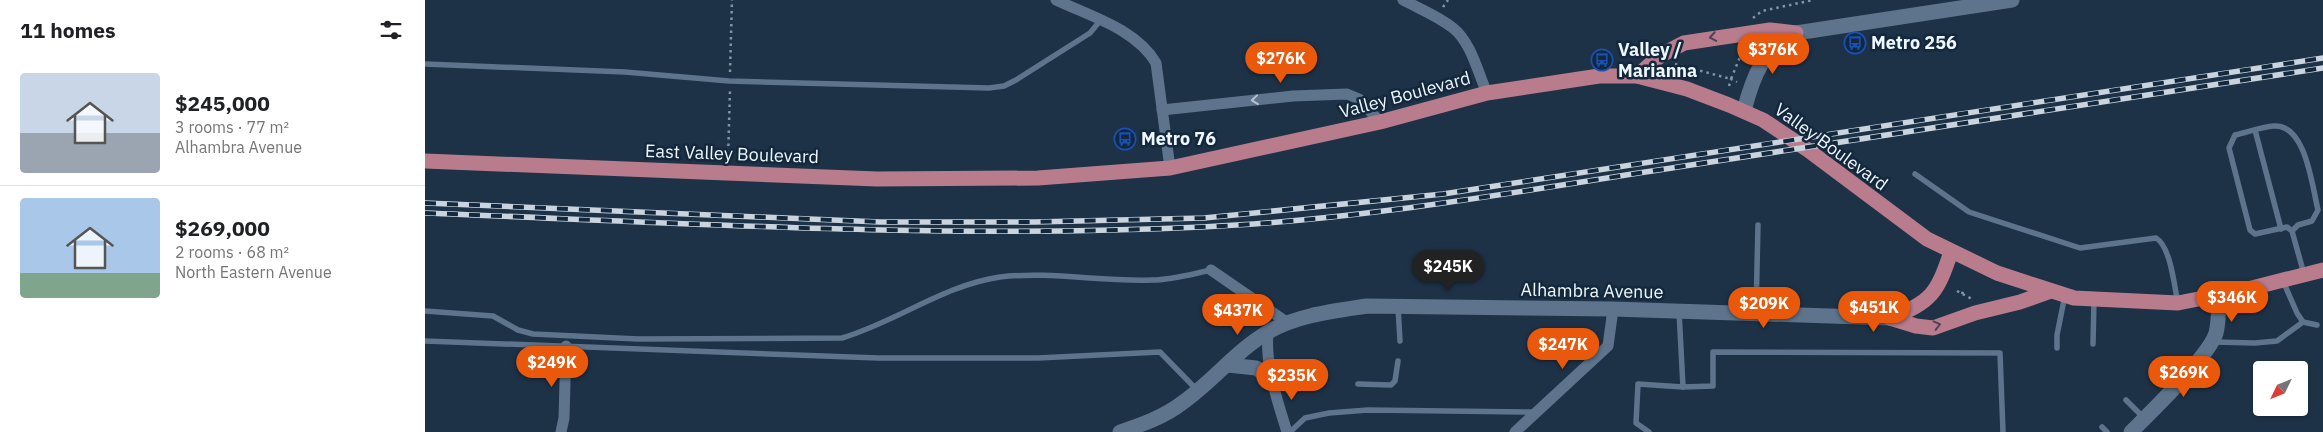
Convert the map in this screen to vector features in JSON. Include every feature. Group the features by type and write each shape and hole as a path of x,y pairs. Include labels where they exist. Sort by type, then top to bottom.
{"main road":[{"path":"1637,76 1661,55 1684,42 1740,37 1770,30 1796,33 2012,0"},
{"path":"1744,111 1750,88 1765,57 1777,42 1796,33"},
{"name":"Valley Boulevard","path":"1038,178 1170,168 1380,122 1487,93 1599,76 1637,76 1687,89 1763,120 1808,150 1907,226 1951,252 1997,274 2058,293 2094,300 2177,302 2220,295 2323,270"},
{"name":"East Valley Boulevard","path":"425,161 952,180 1038,178"},
{"path":"1890,318 1915,308 1941,283 1951,252"},
{"path":"1890,318 1917,326 1933,328 1975,313 2058,293"},
{"path":"2137,427 2197,362 2211,342 2215,334 2220,295"},
{"name":"Alhambra Avenue","path":"1119,432 1153,420 1181,404 1268,332 1288,323 1333,311 1367,306 1613,309 1890,318"},
{"path":"1228,365 1256,368 1271,378"}],"street":[{"path":"1056,0 1134,38 1148,49 1157,63 1170,168"},
{"path":"1403,0 1438,17 1455,29 1465,42 1487,93"},
{"path":"1162,110 1293,96 1347,94 1359,99 1380,122"},
{"path":"1211,270 1288,323"},
{"path":"1515,432 1608,346 1613,309"},
{"path":"1268,332 1267,350 1271,378 1289,432"},
{"path":"561,432 564,418 566,346"}],"lane":[{"path":"425,64 625,72 729,82 989,88 1004,86 1089,33 1100,21"},
{"path":"2292,232 2298,225 2312,221 2318,210 2302,144 2291,132 2276,126 2235,135 2229,148 2247,223 2255,234 2287,227 2292,232 2304,274"},
{"path":"2255,130 2281,229"},
{"path":"1915,174 1969,212 2080,248 2156,238 2163,242 2167,252 2177,302"},
{"path":"1756,314 1758,225"},
{"path":"425,311 493,316 518,330 533,334 638,339 842,338 865,331 965,284 999,277 1039,274 1151,280 1211,270"},
{"path":"2283,280 2297,313 2303,322 2317,325"},
{"path":"2057,348 2058,293"},
{"path":"2093,344 2094,300"},
{"path":"1398,307 1400,341"},
{"path":"1679,311 1683,387"},
{"path":"2211,342 2255,343 2277,341 2303,322"},
{"path":"425,341 877,358 1039,358 1160,352 1197,390"},
{"path":"1649,432 1636,423 1638,384 1683,387 1713,386 1713,352 2000,353 2002,432"},
{"path":"1358,384 1391,385 1395,381 1398,360"},
{"path":"2126,400 2137,427"},
{"path":"1289,432 1305,418 1329,413 1368,410 1536,412"},
{"path":"2102,427 2107,432"}],"path":[{"path":"729,82 733,0"},
{"path":"1729,86 1740,37 1762,11 1813,0"},
{"path":"1667,62 1737,82"},
{"path":"728,173 730,99"},
{"path":"1962,294 1964,289"},
{"path":"1957,291 1978,302"}],"railway":[{"path":"425,203 880,222 1035,222 1204,218 1443,194 2323,58"},
{"path":"425,213 716,225 911,230 1105,230 1262,223 1322,218 1500,195 2323,68"}],"place":[{"name":"Metro 256","path":"1855,43"},
{"name":"Valley / Marianna","path":"1602,60"},
{"name":"Metro 76","path":"1125,139"}]}
